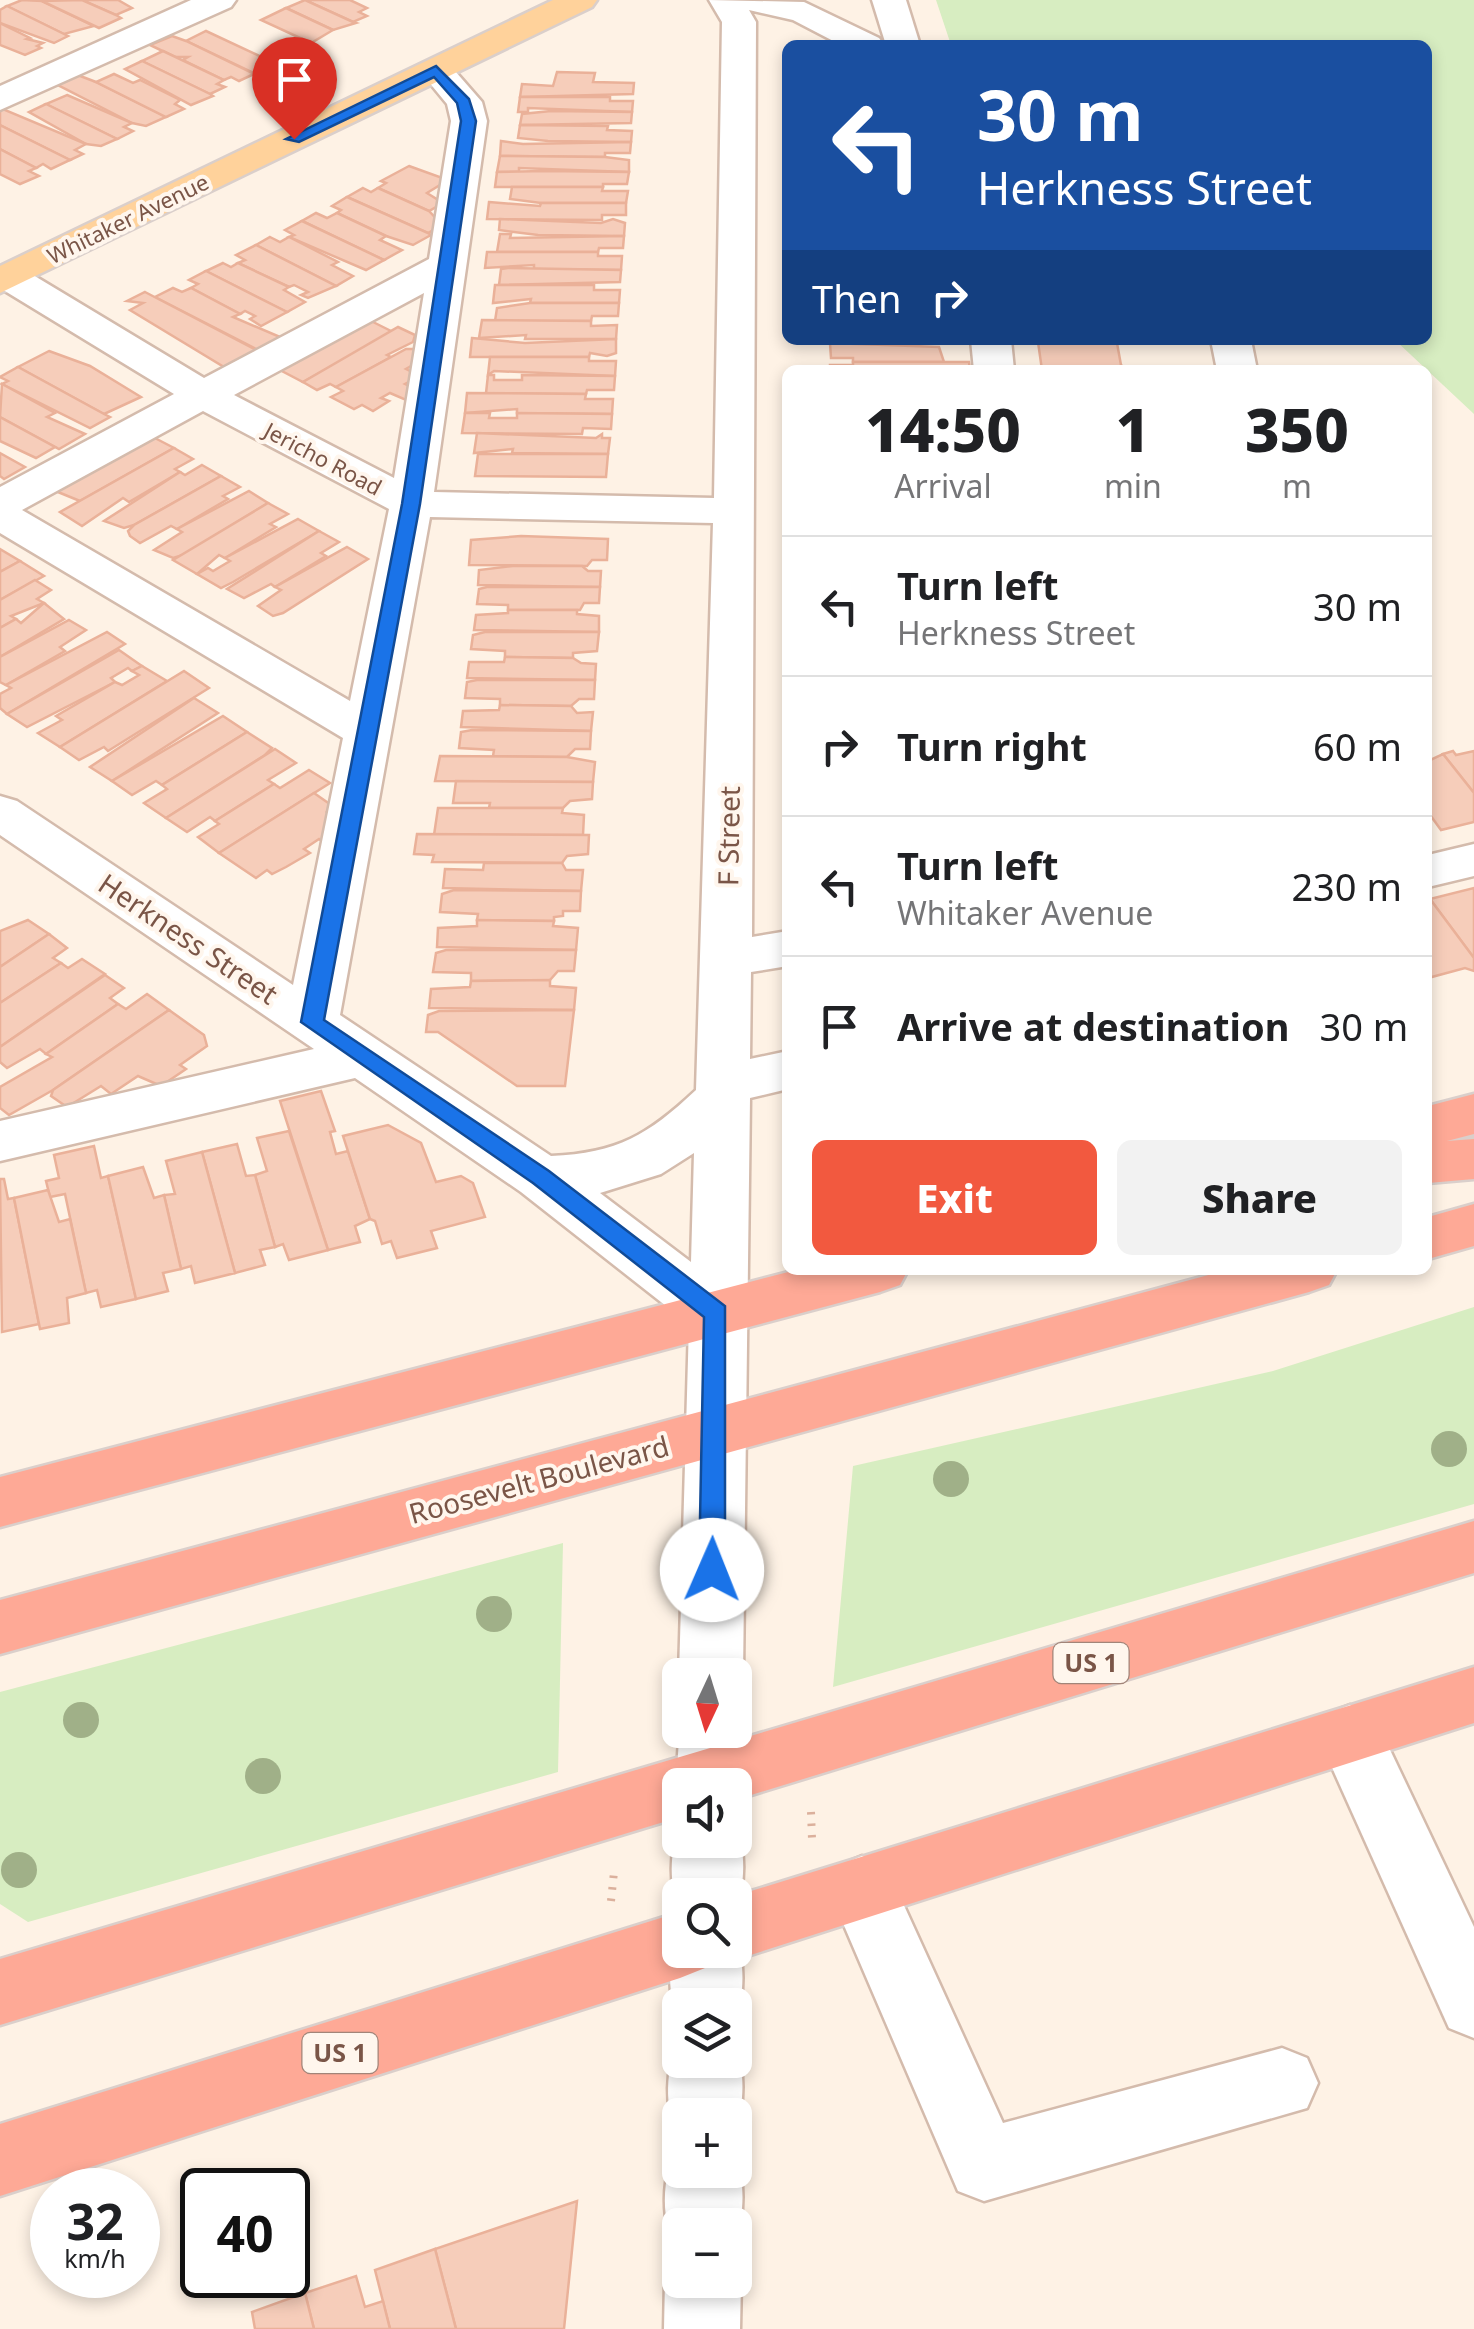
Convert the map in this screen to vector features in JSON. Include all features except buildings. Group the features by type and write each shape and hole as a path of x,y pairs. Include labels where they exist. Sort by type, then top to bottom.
{"highway":[{"path":"1432,1125 1474,1114"},
{"path":"1432,1162 1474,1160"},
{"path":"1432,1237 1474,1225"},
{"path":"0,1502 861,1275"},
{"name":"Roosevelt Boulevard","path":"0,1627 1291,1275"},
{"name":"US 1","path":"752,1768 1474,1547"},
{"path":"752,1923 1474,1695"},
{"name":"US 1","path":"0,1992 662,1795"},
{"name":"US 1","path":"0,2160 662,1951"}],"main road":[{"name":"Whitaker Avenue","path":"4,279 580,0"}],"street":[{"path":"0,99 219,0"},
{"name":"F Street","path":"710,1658 735,511 740,22 726,0"},
{"path":"748,0 804,12 857,40"},
{"path":"890,0 902,40"},
{"path":"312,1022 411,504 469,121 464,102 436,70"},
{"path":"0,504 448,264"},
{"name":"Jericho Road","path":"4,279 205,396 411,504 735,511"},
{"path":"0,515 368,732"},
{"name":"Herkness Street","path":"0,812 541,1177 716,1313"},
{"path":"1432,870 1474,860"},
{"path":"726,959 782,949"},
{"path":"0,1141 364,1057"},
{"path":"541,1177 598,1176 642,1162 681,1139 722,1091 782,1072"},
{"path":"1350,1734 1474,2004"},
{"path":"862,1888 984,2165 1282,2083"},
{"path":"702,2298 702,2329"}],"path":[{"path":"811,1806 812,1841"},
{"path":"611,1905 614,1872"}],"green space":[{"path":"936,0 1474,0 1474,414 1432,375 1432,365 1422,365 1400,345 1432,345 1432,40 949,40"},
{"path":"1474,1307 1474,1504 833,1687 853,1466 1273,1371"},
{"path":"563,1543 558,1772 28,1922 0,1904 0,1692"}],"route":[{"path":"294,139 436,70 464,102 469,121 411,504 312,1022 541,1177 716,1313 712,1570"}]}
